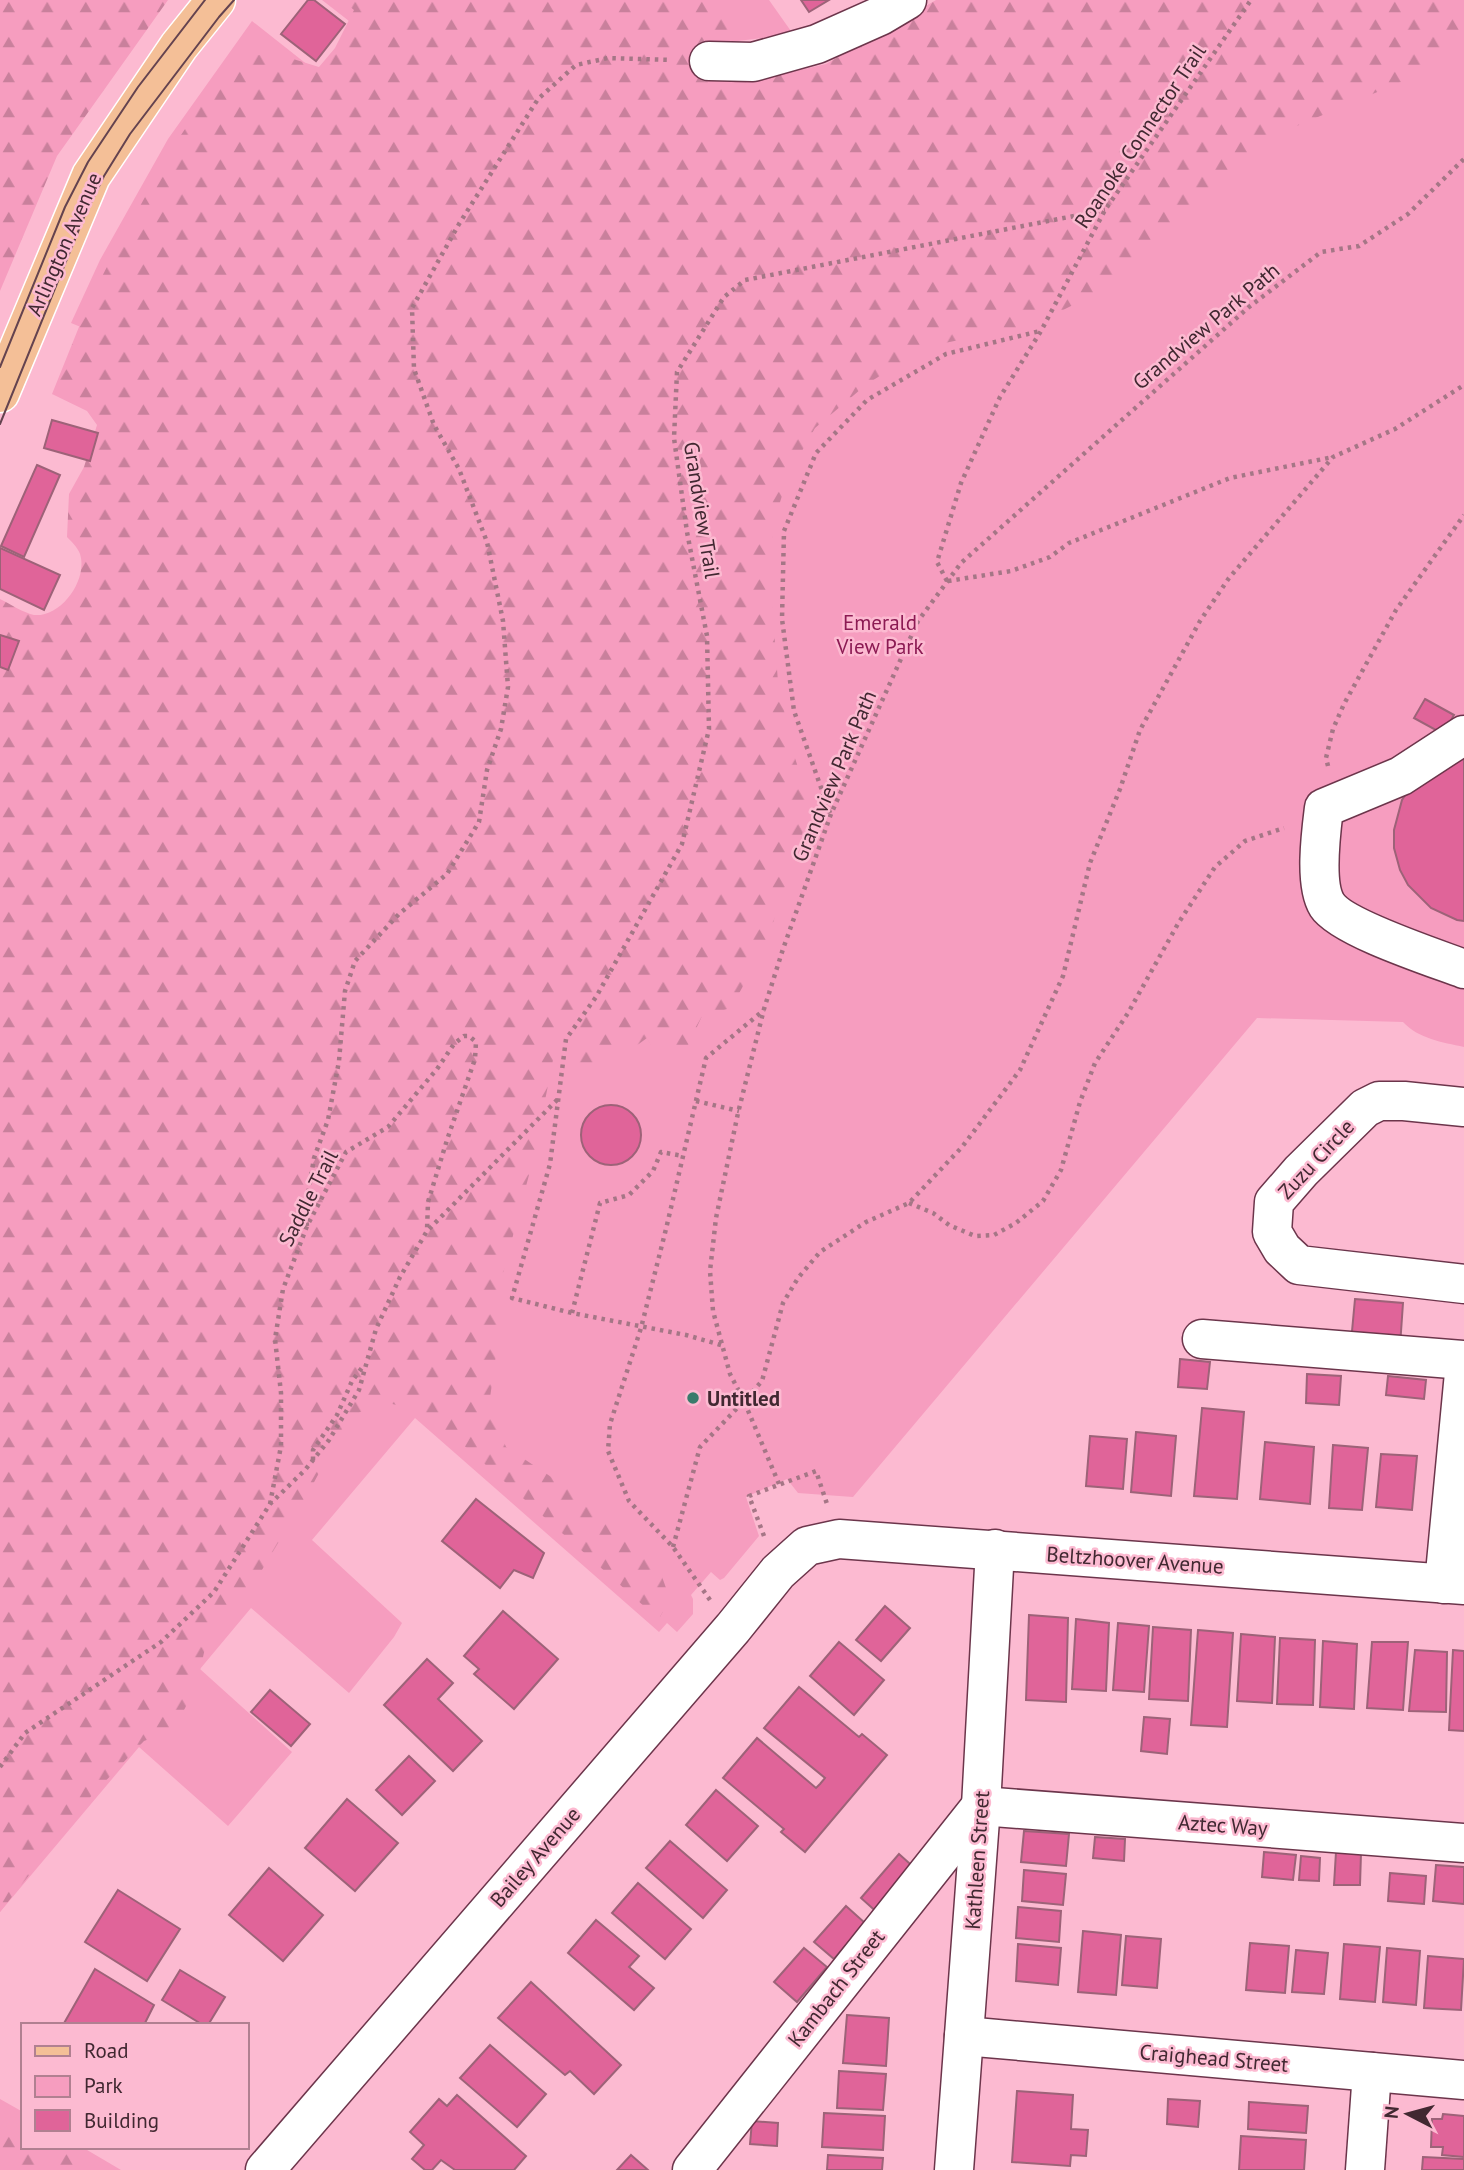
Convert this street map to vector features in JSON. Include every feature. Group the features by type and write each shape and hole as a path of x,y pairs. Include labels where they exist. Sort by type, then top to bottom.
{"main road":[{"name":"Arlington Avenue","path":"0,393 90,176 179,46 216,0"}],"street":[{"path":"709,61 753,62 817,44 880,16 907,0"},
{"path":"1464,735 1401,776 1324,808 1319,845 1321,885 1327,905 1349,924 1464,969"},
{"name":"Zuzu Circle","path":"1464,1107 1379,1101 1365,1108 1301,1171 1275,1202 1272,1232 1282,1249 1300,1265 1464,1284"},
{"path":"1202,1339 1464,1360"},
{"path":"1454,1585 1464,1373"},
{"name":"Beltzhoover Avenue","path":"823,1542 995,1549 1454,1585"},
{"name":"Bailey Avenue","path":"265,2170 733,1628 778,1572 823,1542"},
{"name":"Kathleen Street","path":"954,2170 981,1806 995,1549"},
{"name":"Aztec Way","path":"981,1806 1464,1843"},
{"name":"Kambach Street","path":"692,2170 981,1806"},
{"name":"Craighead Street","path":"964,2036 1464,2080"},
{"path":"1365,2170 1371,2072"}],"path":[{"name":"Roanoke Connector Trail","path":"947,581 937,562 961,483 1000,397 1041,331 1105,210 1251,0"},
{"path":"307,1226 305,1212 314,1158 328,1120 339,1060 345,990 355,961 399,914 447,874 479,822 487,770 501,729 508,687 503,621 487,542 459,469 434,425 414,369 412,308 459,223 538,99 576,65 608,58 709,61"},
{"name":"Grandview Park Path","path":"779,1484 730,1374 713,1311 710,1270 716,1218 764,1009 783,949 831,814 918,621 961,563 1249,307 1321,252 1359,246 1408,214 1464,159"},
{"name":"Grandview Trail","path":"572,1313 512,1298 550,1164 566,1039 596,997 682,844 709,729 707,636 687,532 674,438 677,372 724,297 745,280 1105,210"},
{"path":"831,814 794,710 782,619 784,530 816,453 867,400 946,354 1041,331"},
{"path":"947,581 1010,571 1050,557 1069,543 1230,478 1333,457 1395,429 1464,385"},
{"path":"673,1547 700,1447 762,1381 783,1303 798,1278 820,1252 866,1222 909,1203 962,1147 1020,1070 1063,976 1090,863 1140,730 1200,621 1229,578 1333,457"},
{"path":"909,1203 933,1213 949,1226 975,1236 994,1235 1016,1223 1043,1200 1061,1170 1080,1102 1095,1063 1215,867 1245,841 1310,821 1324,808 1332,790 1326,758 1333,729 1396,610 1464,516"},
{"path":"733,1628 673,1547 629,1501 608,1451 610,1424 641,1328 706,1058 764,1009"},
{"name":"Saddle Trail","path":"270,1504 281,1446 281,1393 275,1339 283,1289 307,1226 346,1152 388,1127 437,1069 454,1044 464,1036 469,1036 476,1042 474,1059 428,1202 427,1231"},
{"name":"Saddle Trail","path":"0,1767 25,1733 161,1642 214,1592 270,1504 329,1440 359,1390 376,1329 400,1277 427,1231 559,1098"},
{"path":"696,1101 739,1111"},
{"path":"683,1156 661,1152 653,1171 629,1195 600,1203 572,1313 686,1335 722,1346"},
{"path":"313,1460 313,1450 337,1415 352,1381 367,1362"},
{"path":"778,1572 749,1496 816,1471 823,1542"}],"green space":[{"path":"0,0 168,0 57,156 0,291"},
{"name":"Emerald View Park","path":"322,0 769,0 793,34 650,52 693,104 1464,0 1464,1047 1424,1036 1403,1022 1257,1018 853,1497 798,1493 787,1479 746,1497 759,1536 724,1578 720,1580 711,1572 691,1595 693,1614 677,1632 667,1623 659,1632 415,1418 312,1540 402,1623 349,1693 251,1608 200,1669 292,1752 228,1826 139,1747 0,1912 0,907 236,390 71,323 100,260 168,139 252,21 371,115 403,63"},
{"path":"342,0 728,0 737,52 761,79 826,64 936,0 1464,0 1464,38 1420,74 1280,133 1182,217 1109,287 1035,324 926,347 867,384 815,428 789,474 773,524 771,591 778,682 793,752 811,807 766,944 731,1008 702,1016 688,1046 674,1053 667,1042 654,1050 647,1038 636,1046 622,1046 618,1053 575,1070 588,1030 565,1027 553,1060 534,1156 501,1281 501,1320 489,1405 506,1447 616,1520 657,1563 670,1599 660,1617 646,1608 460,1442 417,1410 380,1401 348,1419 256,1580 208,1635 196,1688 173,1730 144,1741 93,1794 0,1912 0,599 30,614 44,614 63,603 76,585 81,564 79,552 67,537 69,494 84,467 97,425 87,411 52,394 89,302 171,150 207,96 257,55 277,54 319,67 335,48 354,10"},
{"path":"0,2099 21,2111 21,2149 85,2149 121,2170 0,2170"},
{"path":"0,2113 21,2127 21,2149 63,2149 105,2170 0,2170"}],"building":[{"path":"308,0 314,0 345,24 316,61 281,34"},
{"path":"801,0 829,0 809,12"},
{"path":"52,420 98,433 90,461 44,448"},
{"path":"37,465 60,475 24,557 1,546"},
{"path":"0,548 60,575 44,610 0,589"},
{"path":"0,635 19,641 8,670 0,667"},
{"path":"1425,699 1454,715 1443,734 1414,718"},
{"path":"1464,754 1464,921 1431,908 1408,885 1400,870 1394,848 1394,830 1402,800 1413,783"},
{"path":"611,1105 623,1107 636,1118 641,1135 639,1147 628,1160 611,1165 599,1163 586,1152 581,1135 583,1123 594,1110"},
{"path":"1355,1299 1403,1303 1400,1346 1351,1342"},
{"path":"1180,1359 1210,1362 1207,1389 1178,1387"},
{"path":"1307,1374 1341,1376 1339,1405 1306,1403"},
{"path":"1388,1376 1426,1380 1424,1399 1386,1395"},
{"path":"1202,1408 1244,1412 1237,1499 1194,1496"},
{"path":"1136,1432 1176,1436 1171,1496 1131,1492"},
{"path":"1090,1436 1127,1439 1123,1489 1086,1486"},
{"path":"1265,1442 1314,1447 1310,1504 1260,1499"},
{"path":"1333,1445 1368,1448 1362,1510 1329,1508"},
{"path":"1381,1454 1417,1456 1412,1510 1376,1507"},
{"path":"476,1499 544,1553 533,1578 514,1570 500,1588 442,1541"},
{"path":"885,1606 910,1628 881,1661 856,1640"},
{"path":"503,1611 558,1659 514,1709 474,1674 479,1669 464,1656"},
{"path":"1029,1615 1068,1618 1066,1702 1026,1700"},
{"path":"1076,1619 1109,1623 1106,1691 1072,1689"},
{"path":"1118,1623 1149,1626 1144,1692 1113,1690"},
{"path":"1153,1627 1191,1630 1188,1701 1149,1699"},
{"path":"1198,1630 1233,1633 1227,1727 1191,1725"},
{"path":"1241,1634 1275,1637 1272,1703 1237,1701"},
{"path":"1280,1638 1315,1640 1313,1705 1277,1704"},
{"path":"1323,1641 1357,1644 1354,1709 1320,1707"},
{"path":"839,1642 884,1680 854,1715 810,1676"},
{"path":"1372,1642 1408,1642 1403,1710 1367,1708"},
{"path":"1415,1650 1447,1652 1446,1712 1409,1711"},
{"path":"1453,1650 1464,1651 1464,1731 1449,1730"},
{"path":"427,1659 453,1683 438,1699 482,1741 453,1771 384,1705"},
{"path":"799,1687 859,1737 862,1734 887,1755 805,1852 781,1832 784,1829 723,1778 757,1738 816,1788 820,1784 825,1778 764,1728"},
{"path":"270,1690 310,1724 291,1746 251,1712"},
{"path":"1144,1717 1170,1719 1167,1754 1141,1751"},
{"path":"409,1756 435,1781 402,1815 376,1790"},
{"path":"716,1790 758,1826 727,1861 686,1825"},
{"path":"347,1799 398,1843 355,1891 305,1848"},
{"path":"1024,1831 1069,1834 1066,1866 1021,1862"},
{"path":"1095,1837 1125,1839 1124,1861 1093,1858"},
{"path":"670,1841 727,1890 703,1918 646,1868"},
{"path":"1264,1852 1296,1855 1293,1880 1262,1877"},
{"path":"1336,1852 1361,1853 1360,1885 1334,1885"},
{"path":"899,1854 918,1871 880,1915 861,1898"},
{"path":"1301,1856 1320,1858 1319,1881 1299,1880"},
{"path":"1436,1865 1464,1867 1464,1904 1433,1901"},
{"path":"269,1868 323,1915 283,1961 229,1915"},
{"path":"1024,1870 1066,1874 1063,1905 1022,1901"},
{"path":"1390,1873 1426,1876 1424,1904 1388,1901"},
{"path":"638,1883 691,1929 665,1959 612,1913"},
{"path":"118,1890 180,1929 147,1981 85,1942"},
{"path":"846,1906 865,1923 834,1959 814,1942"},
{"path":"1018,1907 1061,1911 1059,1942 1016,1938"},
{"path":"596,1920 639,1956 629,1967 654,1988 634,2010 568,1953"},
{"path":"1083,1931 1121,1935 1116,1995 1078,1992"},
{"path":"1126,1936 1161,1939 1157,1988 1122,1985"},
{"path":"1250,1943 1289,1946 1285,1993 1246,1990"},
{"path":"1018,1944 1061,1948 1058,1985 1016,1981"},
{"path":"1344,1944 1380,1947 1375,2002 1340,1999"},
{"path":"804,1948 827,1967 797,2002 774,1982"},
{"path":"1387,1948 1420,1951 1416,2005 1383,2002"},
{"path":"1296,1950 1328,1953 1324,1994 1292,1992"},
{"path":"1428,1956 1464,1959 1461,2010 1424,2008"},
{"path":"95,1969 154,2005 145,2023 64,2023"},
{"path":"180,1970 225,1997 209,2023 200,2023 162,2000"},
{"path":"531,1982 621,2065 594,2094 570,2071 565,2075 498,2018"},
{"path":"847,2015 889,2018 886,2066 843,2063"},
{"path":"490,2045 546,2094 517,2127 460,2078"},
{"path":"839,2071 886,2074 883,2110 837,2108"},
{"path":"1017,2091 1073,2095 1071,2129 1088,2130 1086,2156 1071,2155 1070,2166 1012,2162"},
{"path":"457,2095 526,2156 514,2170 455,2170 441,2160 432,2170 425,2170 412,2159 424,2145 410,2132 439,2099 447,2106"},
{"path":"1168,2099 1200,2101 1198,2127 1167,2124"},
{"path":"1249,2102 1308,2106 1306,2133 1248,2129"},
{"path":"824,2113 885,2116 883,2150 822,2147"},
{"path":"1443,2114 1464,2116 1464,2157 1442,2155 1443,2147 1431,2147 1432,2119 1442,2119"},
{"path":"752,2121 778,2123 777,2146 750,2144"},
{"path":"1241,2136 1306,2140 1304,2170 1239,2170"},
{"path":"631,2155 648,2170 617,2170"},
{"path":"828,2155 883,2158 882,2170 827,2170"},
{"path":"1423,2157 1464,2159 1464,2170 1422,2170"}],"tram line":[{"path":"0,367 65,207 88,162 138,87 205,0"},
{"path":"0,424 84,217 104,176 130,134 234,0"}],"place":[{"name":"Untitled","path":"693,1398"}]}
